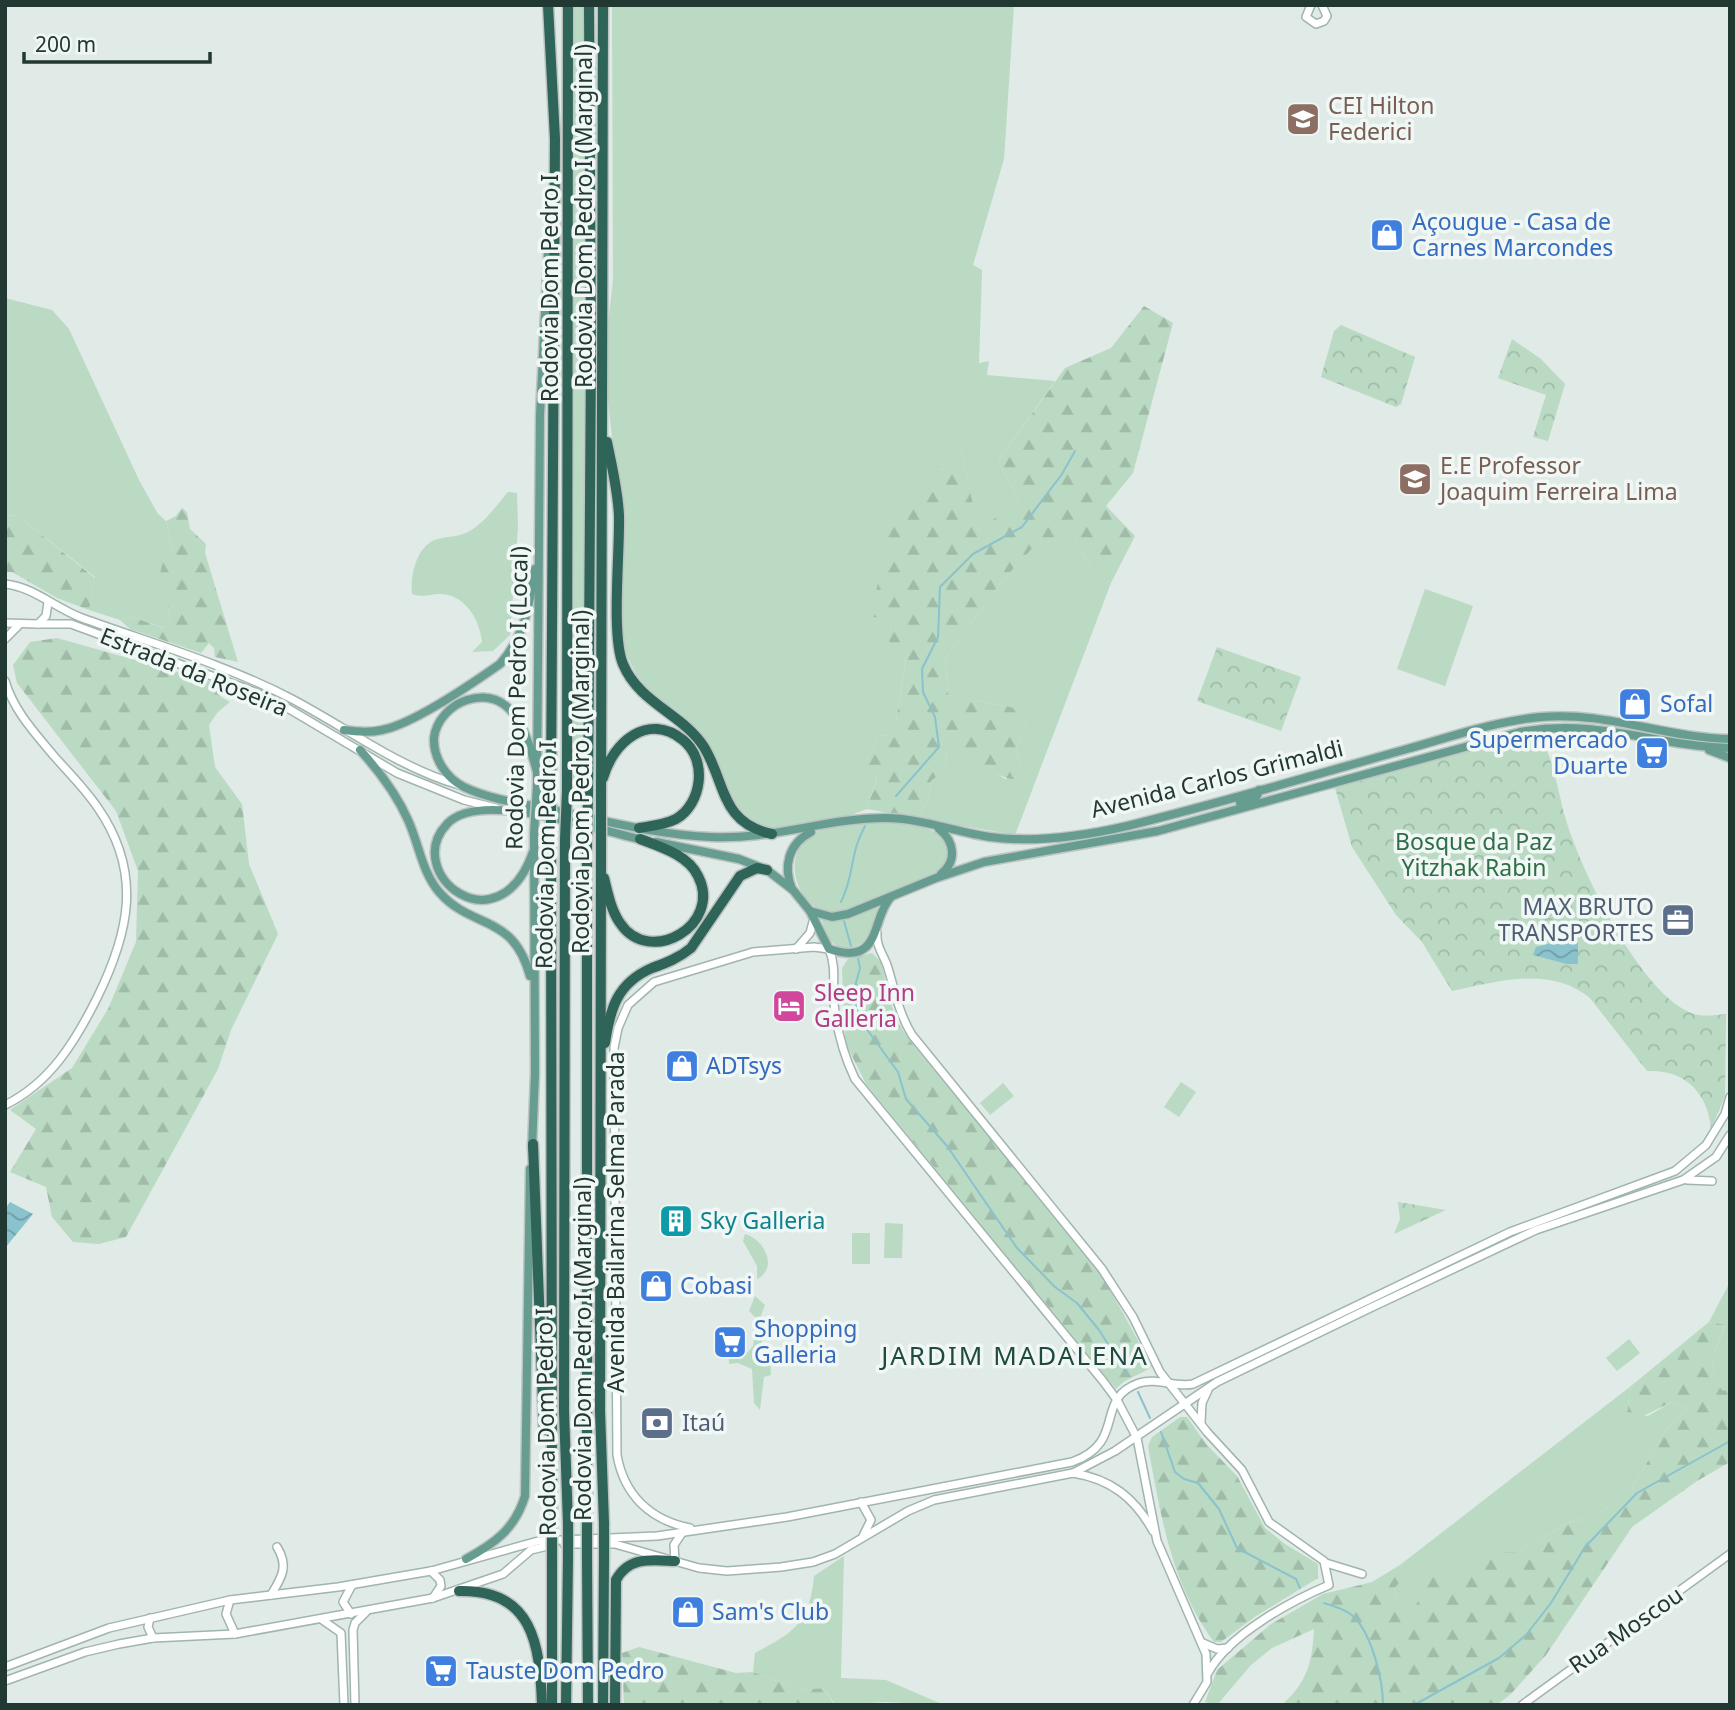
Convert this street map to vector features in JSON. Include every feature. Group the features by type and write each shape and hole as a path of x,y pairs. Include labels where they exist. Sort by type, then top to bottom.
{"highway":[{"name":"Rodovia Dom Pedro I (Marginal)","path":"548,5 555,139 551,789 552,1705"},
{"name":"Rodovia Dom Pedro I","path":"566,5 567,792 563,1384 568,1523 566,1705"},
{"name":"Rodovia Dom Pedro I","path":"588,1705 587,844 592,354 589,5"},
{"name":"Rodovia Dom Pedro I (Marginal)","path":"603,5 604,360 599,1023 602,1061 600,1411 604,1523 603,1705"},
{"path":"604,360 605,424 618,497 618,638 622,663 634,684 649,700 691,732 704,747 722,794 734,813 748,825 772,834"},
{"path":"601,789 610,760 623,740 639,732 659,730 683,740 696,756 700,774 697,792 677,818 639,828"},
{"path":"601,864 611,907 621,925 632,936 647,942 664,942 680,936 693,926 701,911 703,893 698,876 679,856 640,839"},
{"path":"602,1061 609,1016 618,993 644,971 682,956 691,948 740,876 757,868 767,870"},
{"path":"533,1144 544,1439 550,1476"},
{"path":"615,1705 616,1580 628,1565 641,1560 675,1561"},
{"path":"459,1591 494,1595 522,1614 538,1649 542,1705"}],"main road":[{"name":"Rodovia Dom Pedro I (Local)","path":"466,1559 505,1534 520,1510 524,1496 528,1192 533,1144 535,1073 533,852 537,786 540,415 555,139"},
{"path":"344,730 383,730 408,721 500,664 518,641 524,625 539,545"},
{"path":"463,786 440,765 435,751 434,734 444,714 468,700 487,699 499,702 518,717 537,772"},
{"name":"Avenida Carlos Grimaldi","path":"463,786 508,800 639,828 710,837 772,834 852,819 890,818 994,837 1054,837 1124,827 1531,718 1588,717 1692,737 1730,739"},
{"name":"Avenida Carlos Grimaldi","path":"812,914 832,917 848,914 936,878 1015,855 1124,838 1480,742 1544,728 1599,728 1703,747 1730,748"},
{"path":"1703,747 1730,758"},
{"path":"360,750 394,790 410,822 430,882 457,907 502,929 518,946 533,986"},
{"path":"1232,810 1257,796 1259,790"},
{"path":"1198,820 1196,812 1202,806"},
{"path":"533,852 521,881 506,893 480,899 453,891 441,876 435,859 437,840 447,824 462,813 496,808 739,859 767,870 793,890 812,914 829,949 855,951 867,945 877,933 884,905 892,896"},
{"path":"793,890 788,874 790,854 804,835 823,826"},
{"path":"936,878 947,869 953,855 949,839 937,828"}],"street":[{"path":"1311,5 1307,17 1316,24 1324,21 1327,16 1322,5"},
{"name":"Estrada da Roseira","path":"5,584 25,588 48,603 289,697 408,766 463,786"},
{"path":"38,624 46,616 48,603"},
{"name":"Estrada da Roseira","path":"5,623 71,624 247,689 279,703 397,773 427,787 496,808"},
{"path":"5,639 18,625"},
{"path":"5,681 22,718 97,806 110,828 124,862 127,886 125,926 119,950 83,1026 70,1048 39,1084 5,1105"},
{"path":"796,949 810,933 812,914"},
{"path":"877,933 878,945 888,969 896,1002 912,1035 1102,1269 1133,1317 1167,1383 1242,1470 1269,1522 1324,1561 1345,1571 1362,1574"},
{"path":"829,949 835,964 834,1004 842,1052 855,1079 1116,1400 1137,1438 1157,1541"},
{"name":"Avenida Bailarina Selma Parada","path":"703,1530 675,1525 650,1513 625,1482 617,1455 614,1048 623,1015 636,996 654,982 753,952 829,949"},
{"path":"5,1667 95,1632 230,1600 352,1585 431,1571 466,1559 549,1540 645,1537 824,1511 1045,1469 1089,1456 1102,1442 1116,1400 1136,1384 1147,1381 1184,1386 1207,1378 1510,1232 1675,1171 1702,1150 1716,1130 1730,1097"},
{"path":"5,1681 97,1649 153,1638 235,1634 433,1598 503,1574 531,1550 545,1545 615,1545 727,1571 813,1562 835,1554 908,1511 934,1500 1073,1473 1137,1438 1209,1388 1536,1230 1683,1180 1702,1170 1716,1157 1730,1135"},
{"path":"1702,1150 1699,1161 1702,1170"},
{"path":"1683,1180 1712,1181"},
{"path":"1202,1422 1202,1403 1209,1388"},
{"path":"1073,1473 1099,1478 1129,1496 1144,1515 1202,1643 1208,1673"},
{"path":"861,1502 871,1520 863,1536"},
{"path":"675,1561 674,1545 682,1532"},
{"path":"271,1595 284,1570 284,1558 277,1547"},
{"name":"Rua Moscou","path":"1522,1705 1730,1554"},
{"path":"1192,1705 1203,1691 1215,1660 1228,1648 1282,1609 1329,1585 1328,1569 1324,1561"},
{"path":"431,1571 440,1580 441,1586 433,1598"},
{"path":"351,1614 343,1602 352,1585"},
{"path":"230,1600 226,1614 235,1634"},
{"path":"355,1705 353,1630 355,1623 367,1611"},
{"path":"150,1618 148,1627 153,1638"},
{"path":"320,1619 341,1633"},
{"path":"341,1633 346,1629 353,1630"},
{"path":"341,1633 344,1705"},
{"path":"1202,1643 1217,1649 1228,1648"}],"green space":[{"path":"573,5 584,5 586,106 583,781 580,805 571,804 574,610"},
{"path":"612,5 1014,5 1004,159 973,265 982,270 979,363 989,361 987,375 1055,381 998,461 1019,499 979,532 961,450 872,617 891,617 888,670 906,657 896,722 887,735 879,736 865,763 877,777 867,809 823,826 762,832 741,817 704,747 651,695 636,674 618,638 618,497 604,360 613,280"},
{"path":"5,298 52,310 69,329 139,480 158,514 166,521 172,549 165,558 161,575 170,619 165,628 132,617 120,620 89,610 95,577 17,515 5,516"},
{"path":"1144,306 1173,323 1133,473 1106,506 1135,536 1111,583 1093,571 1074,538 1042,538 1003,580 945,658 948,694 962,704 979,700 1010,707 1027,719 1016,748 1023,770 1022,778 1005,777 967,757 947,752 945,770 931,781 929,797 918,818 867,809 877,778 863,773 865,763 879,736 887,735 896,722 906,658 887,671 891,618 872,617 886,533 925,476 961,450 979,531 1019,499 998,461 1065,368 1111,348"},
{"path":"1341,325 1415,357 1401,404 1396,407 1321,377 1334,331"},
{"path":"1512,339 1541,359 1565,384 1548,441 1533,437 1546,395 1498,378"},
{"path":"508,492 517,493 518,527 510,635 493,651 472,652 482,642 478,625 470,610 457,598 449,595 412,594 412,578 416,561 425,547 438,539 470,531 486,518"},
{"path":"182,508 187,512 190,529 206,544 205,553 238,662 215,657 214,648 209,643 201,653 130,629 120,620 132,617 164,628 170,619 160,576 165,559 172,549 166,521 176,516"},
{"path":"17,515 95,578 89,610 57,598 12,572 5,572 5,516"},
{"path":"1042,538 1074,538 1093,571 1111,583 1015,835 918,818 929,797 931,781 945,770 947,752 963,752 1005,779 1023,770 1016,748 1027,719 1016,709 979,700 962,705 948,694 945,658 1003,580"},
{"path":"1425,589 1473,606 1445,686 1397,669"},
{"path":"57,638 213,682 221,697 230,702 217,713 209,725 215,767 242,804 249,864 278,934 231,1030 218,1069 126,1237 99,1244 73,1242 52,1217 46,1187 10,1172 36,1129 10,1110 72,1068 108,1009 136,942 138,871 116,811 17,683 13,665 30,642"},
{"path":"1217,647 1301,677 1281,731 1197,701"},
{"name":"Bosque da Paz Yitzhak Rabin","path":"1539,734 1549,755 1566,820 1585,869 1616,930 1635,959 1654,984 1674,1003 1698,1015 1726,1014 1725,1096 1711,1129 1705,1104 1692,1085 1672,1074 1647,1071 1590,998 1574,988 1558,982 1523,979 1452,991 1422,942 1396,915 1352,847 1335,788 1503,740"},
{"path":"883,821 922,827 943,838 948,846 947,857 939,871 844,912 821,910 811,903 797,882 796,857 801,846 810,836 826,828"},
{"path":"883,902 873,931 863,942 846,948 831,941 821,918"},
{"path":"872,953 881,962 895,1018 911,1042 1102,1275 1152,1366 1116,1389 866,1084 845,1042 842,968 848,959"},
{"path":"1181,1082 1196,1092 1179,1117 1164,1107"},
{"path":"1003,1083 1014,1096 990,1115 980,1103"},
{"path":"1398,1202 1446,1210 1394,1234 1400,1219"},
{"path":"885,1223 903,1224 902,1258 884,1258"},
{"path":"852,1233 870,1233 870,1264 852,1264"},
{"path":"745,1234 758,1242 768,1261 764,1274 757,1279 757,1266 743,1241"},
{"path":"1730,1282 1730,1389 1723,1392 1714,1376 1713,1368 1725,1326 1709,1322"},
{"path":"755,1296 765,1305 761,1315 764,1330 760,1346 765,1356 770,1358 771,1375 764,1377 760,1410 754,1403 752,1369 738,1363 729,1364 729,1359 742,1359 753,1346 758,1320 749,1311"},
{"path":"1709,1322 1725,1325 1713,1367 1714,1375 1723,1391 1730,1389 1730,1462 1697,1481 1632,1527 1546,1655 1510,1695 1496,1705 1282,1705 1298,1688 1307,1671 1314,1629 1272,1648 1251,1665 1217,1705 1205,1702 1217,1670 1271,1624 1323,1594 1372,1582 1400,1565 1403,1578 1394,1589 1399,1604 1413,1610 1433,1576 1442,1581 1491,1552 1518,1552 1568,1523 1596,1516 1633,1486 1666,1430 1687,1408 1672,1402 1637,1419 1627,1413 1631,1386"},
{"path":"1629,1339 1640,1353 1617,1371 1606,1358"},
{"path":"1631,1386 1627,1413 1648,1416 1672,1402 1687,1408 1666,1430 1633,1486 1596,1516 1568,1523 1518,1552 1491,1553 1442,1581 1413,1611 1399,1604 1394,1589 1402,1578 1400,1565"},
{"path":"1180,1417 1187,1417 1206,1444 1237,1476 1265,1528 1318,1564 1318,1578 1256,1616 1221,1642 1214,1642 1199,1620 1178,1573 1163,1524 1148,1446 1152,1437"},
{"path":"844,1556 841,1678 886,1680 944,1705 886,1702 836,1705 823,1688 801,1690 753,1672 755,1653 781,1639 804,1615 809,1604 814,1576"},
{"path":"639,1647 736,1673 753,1672 801,1690 823,1688 835,1705 624,1705 622,1653"}],"water":[{"path":"1568,939 1578,943 1578,964 1567,964 1533,955 1536,947"},
{"path":"10,1202 33,1214 5,1248 5,1209"}],"waterway":[{"path":"896,796 939,747 935,717 923,692 922,669 938,637 940,587 973,554 1022,527 1062,474 1075,451"},
{"path":"841,902 856,846 865,826"},
{"path":"844,921 851,946"},
{"path":"858,959 860,968 854,990 858,1017 898,1072 906,1099 947,1146 1017,1248 1055,1287 1077,1303 1099,1330 1127,1374"},
{"path":"1138,1392 1150,1418"},
{"path":"1161,1432 1175,1472 1184,1479 1198,1483 1219,1509 1237,1548 1296,1579 1300,1588"},
{"path":"1414,1705 1499,1658 1526,1635 1551,1603 1585,1547 1637,1493 1730,1441"},
{"path":"1324,1603 1348,1612 1366,1635 1375,1658 1383,1705"}],"place":[{"name":"CEI Hilton Federici","path":"1303,119"},
{"name":"Açougue - Casa de Carnes Marcondes","path":"1387,235"},
{"name":"E.E Professor Joaquim Ferreira Lima","path":"1415,479"},
{"name":"Sofal","path":"1635,704"},
{"name":"Supermercado Duarte","path":"1652,753"},
{"name":"MAX BRUTO TRANSPORTES","path":"1678,920"},
{"name":"Sleep Inn Galleria","path":"789,1006"},
{"name":"ADTsys","path":"682,1066"},
{"name":"Sky Galleria","path":"676,1221"},
{"name":"Cobasi","path":"656,1286"},
{"name":"Shopping Galleria","path":"730,1342"},
{"name":"Itaú","path":"657,1423"},
{"name":"Sam's Club","path":"688,1612"},
{"name":"Tauste Dom Pedro","path":"441,1671"}],"district":[{"name":"JARDIM MADALENA","path":"1015,1356"}]}
